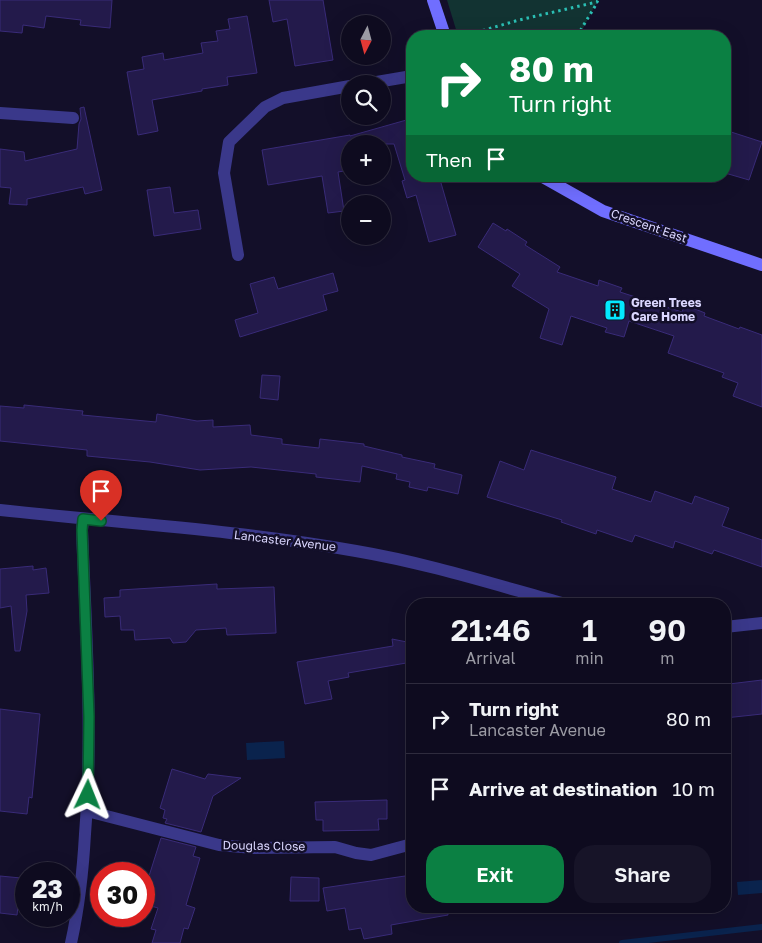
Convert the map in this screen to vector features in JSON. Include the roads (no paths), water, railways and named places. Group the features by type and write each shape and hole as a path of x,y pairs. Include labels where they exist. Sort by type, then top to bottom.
{"street":[{"path":"433,0 443,30"},
{"path":"391,80 406,77"},
{"path":"238,255 224,173 229,142 265,107 283,98 341,88"},
{"path":"0,113 73,118"},
{"name":"Crescent East","path":"552,182 603,211 762,264"},
{"name":"Lancaster Avenue","path":"0,510 303,542 412,562 543,598"},
{"path":"71,943 82,874 87,811 89,717 83,519"},
{"path":"731,626 762,623"},
{"name":"Douglas Close","path":"87,811 218,845 253,848 335,847 371,855 406,846"}],"water":[{"path":"284,741 285,758 247,760 246,743"},
{"path":"762,880 762,893 738,895 737,882"}],"waterway":[{"path":"622,943 762,927"}],"place":[{"name":"Green Trees Care Home","path":"615,310"}]}
